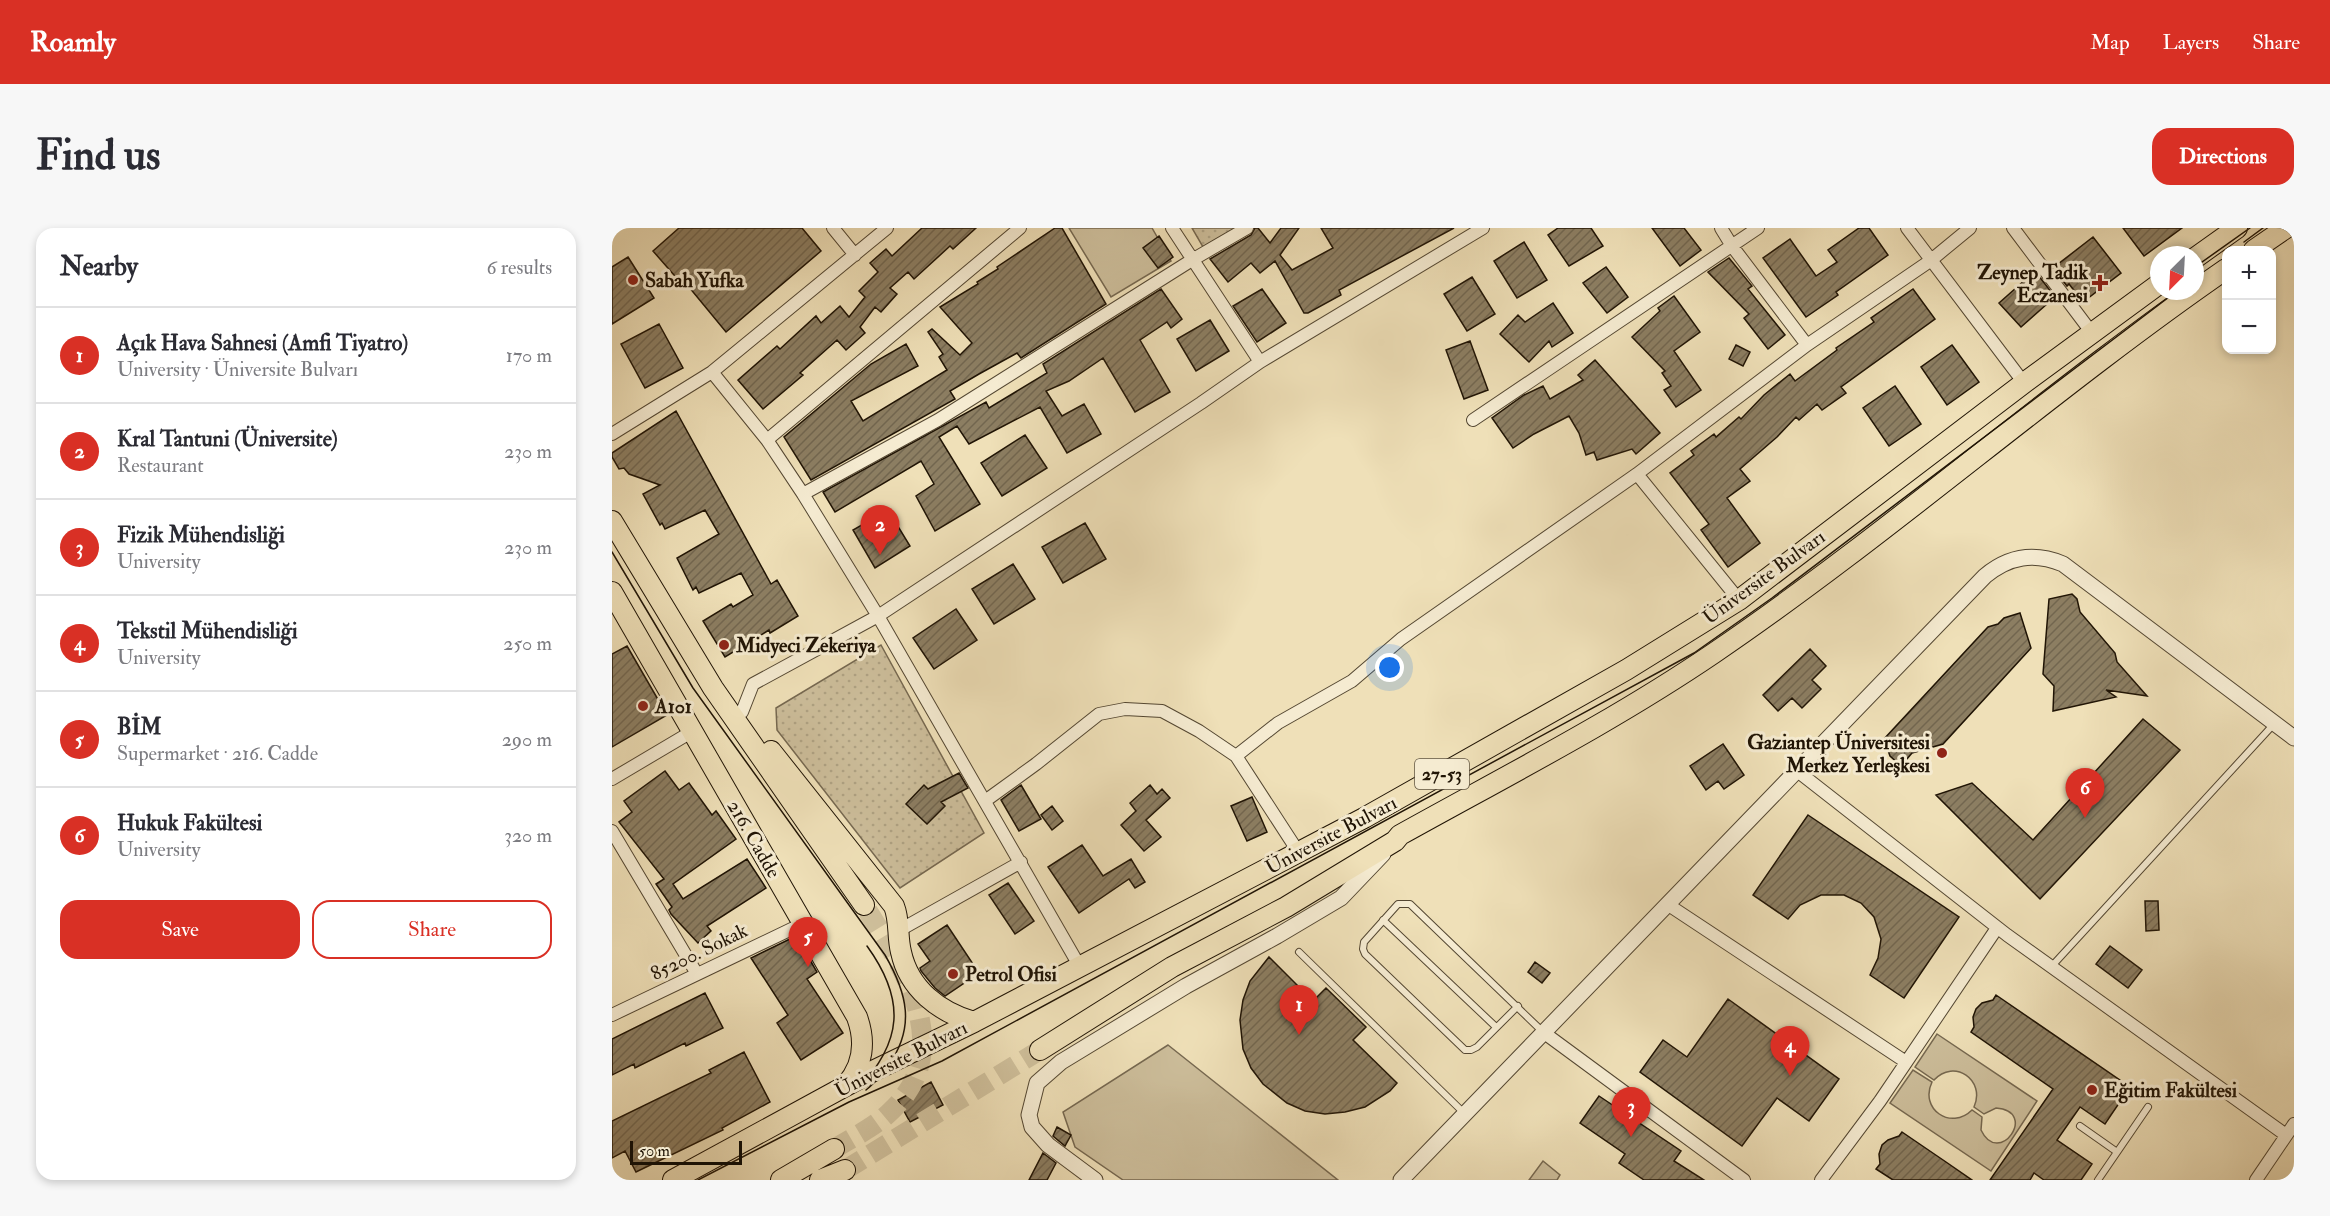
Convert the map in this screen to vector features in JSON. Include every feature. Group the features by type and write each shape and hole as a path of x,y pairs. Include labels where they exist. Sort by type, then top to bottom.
{"main road":[{"path":"2204,252 2237,228"},
{"path":"2260,246 2286,228"},
{"name":"Üniversite Bulvarı","path":"1040,1050 1172,967 1286,907 1395,841 1400,835 1608,719 1714,653 1837,563 2027,416 2222,272"},
{"name":"Üniversite Bulvarı","path":"673,1180 875,1070 974,1022 1299,853 1626,670 1739,600 2024,383 2150,291"},
{"path":"612,521 713,688 864,905"},
{"name":"216. Cadde","path":"612,592 857,1017 862,1034 862,1051 857,1068 842,1089"},
{"path":"713,688 742,712 889,899 897,914 901,953 906,967 922,993 945,1011 974,1022"},
{"path":"781,1180 834,1149"},
{"path":"820,1180 845,1170"}],"street":[{"path":"833,228 855,255"},
{"path":"612,434 712,372 887,228"},
{"path":"767,440 1020,228"},
{"path":"1172,228 1260,362"},
{"path":"803,494 938,420 1192,260 1247,228"},
{"path":"742,712 753,684 878,616 1260,362 1483,228"},
{"path":"1721,228 1731,246 1807,345"},
{"path":"1473,420 1758,228"},
{"path":"1907,228 2024,383"},
{"path":"1236,756 1278,723 1352,681 1401,639 1637,474 1807,345 1930,261 1970,228"},
{"path":"2013,228 2092,333"},
{"path":"712,372 767,440 803,494 878,616 1080,967"},
{"path":"1637,474 1739,600"},
{"path":"1401,1180 1984,576 2004,562 2028,556 2063,564 2294,738"},
{"path":"985,801 1099,714 1125,709 1162,711 1199,731 1236,756 1299,853"},
{"path":"612,779 693,731"},
{"path":"1796,770 1997,928 2290,1139"},
{"path":"612,831 697,974"},
{"path":"1095,1180 1048,1145 1032,1127 1029,1115 1037,1083 1055,1067 1186,986 1341,898 1395,841"},
{"path":"898,931 1021,862"},
{"path":"1667,904 1906,1062"},
{"name":"85200. Sokak","path":"612,1015 802,924"},
{"path":"1821,1180 1880,1101 1997,928"},
{"path":"1543,1032 1744,1180"},
{"path":"2256,1180 2290,1139 2294,1124"}],"lane":[{"path":"2051,967 2275,724"},
{"path":"1518,1006 1477,1047 1465,1050 1365,954 1364,942 1398,904 1410,904 1518,1006 1543,1032"},
{"path":"1383,920 1496,1027"},
{"path":"1299,952 1465,1114"},
{"path":"2098,1180 2148,1107"},
{"path":"2080,1126 2117,1152"}],"shaded area":[{"path":"1069,228 1152,228 1171,261 1111,297"},
{"path":"1192,228 1236,228 1203,247"},
{"path":"881,645 984,833 900,888 777,730 776,708"},
{"path":"1937,1034 2037,1101 1991,1171 1890,1103 1913,1070 1932,1082 1929,1092 1930,1101 1939,1114 1955,1118 1964,1116 1972,1110 1982,1117 1981,1130 1989,1140 1997,1143 2005,1141 2011,1134 2015,1126 2014,1118 2008,1111 1996,1108 1984,1114 1974,1107 1977,1097 1976,1088 1966,1075 1950,1071 1934,1080 1915,1067"},
{"path":"1168,1045 1338,1180 1123,1180 1075,1147 1063,1112"},
{"path":"1543,1161 1560,1175 1557,1180 1529,1180"}],"building":[{"path":"679,228 802,228 821,251 726,332 684,281 681,283 653,251"},
{"path":"922,228 976,228 953,249 950,246 914,279 908,272 890,288 897,294 881,312 875,307 860,327 865,333 846,350 837,340 800,373 803,375 763,409 738,380 777,346 780,349 816,316 821,323 840,306 849,317 865,297 859,291 878,272 870,263 886,249 892,256"},
{"path":"1055,228 1062,228 1106,304 1021,358 1017,353 950,391 955,399 811,480 784,437 871,364 906,344 918,366 851,401 863,421 947,370 939,357 943,354 928,332 932,329 960,355 972,343 940,307 978,284 977,282 998,269 997,267"},
{"path":"1255,228 1258,228 1270,243 1281,228 1299,228 1280,255 1292,270 1333,248 1321,228 1454,228 1339,290 1341,295 1304,313 1275,261 1260,273 1251,263 1228,282 1210,259 1251,235"},
{"path":"1558,228 1591,228 1603,246 1569,266 1548,235"},
{"path":"1652,228 1684,228 1701,250 1680,266"},
{"path":"1859,228 1869,228 1888,255 1836,292 1838,295 1806,317 1763,258 1790,239 1816,276 1837,262 1828,250"},
{"path":"2123,228 2182,228 2158,246 2150,246 2150,252 2144,256"},
{"path":"1159,236 1173,257 1158,268 1143,248"},
{"path":"2093,237 2121,273 2083,302 2053,268"},
{"path":"1524,242 1547,280 1517,298 1494,261"},
{"path":"628,257 654,298 612,324 612,267"},
{"path":"1729,258 1752,286 1748,289 1785,335 1768,349 1744,318 1749,314 1708,272"},
{"path":"1606,267 1628,297 1607,313 1583,283"},
{"path":"2035,271 2055,297 2021,327 1999,303"},
{"path":"1472,277 1495,314 1467,331 1444,294"},
{"path":"1161,289 1182,319 1171,328 1167,322 1140,340 1170,392 1135,412 1103,358 1069,381 1046,391 1062,416 1084,404 1101,434 1067,453 1040,407 969,444 957,426 939,437 980,504 935,531 916,496 934,484 921,461 835,512 823,492 986,402 989,408 1047,373 1043,364"},
{"path":"1262,289 1286,323 1257,342 1233,306"},
{"path":"1913,289 1935,319 1841,387 1846,393 1822,410 1817,404 1799,420 1796,417 1740,469 1750,481 1727,498 1760,543 1728,567 1701,530 1709,524 1670,473 1694,455 1691,451 1714,434 1716,437 1739,417 1741,419 1764,395 1790,374 1795,381 1837,350 1836,348 1874,322 1871,318"},
{"path":"1674,296 1700,332 1674,351 1701,390 1676,407 1664,390 1671,386 1662,373 1665,371 1632,337 1660,311 1658,308"},
{"path":"1553,303 1573,333 1552,347 1549,341 1529,362 1500,334 1518,315 1525,322"},
{"path":"1210,320 1229,351 1196,371 1177,339"},
{"path":"659,324 683,368 645,388 621,344"},
{"path":"1470,341 1488,390 1464,399 1446,350"},
{"path":"1736,345 1750,352 1743,366 1729,359"},
{"path":"1952,345 1979,382 1947,405 1921,367"},
{"path":"1595,360 1660,433 1636,454 1632,449 1597,460 1594,452 1586,455 1579,433 1569,416 1513,448 1492,418 1524,395 1543,386 1550,399 1583,380 1578,375"},
{"path":"1895,386 1921,424 1889,446 1863,408"},
{"path":"676,411 771,584 777,580 798,616 770,633 769,630 725,657 703,621 731,604 733,607 753,595 741,573 699,593 696,587 693,590 677,558 719,534 705,510 665,529 662,523 660,525 643,494 660,485 629,474 624,468 619,469 612,457 612,453"},
{"path":"1025,435 1047,468 1002,496 981,463"},
{"path":"888,510 910,546 875,568 853,530"},
{"path":"1085,523 1106,559 1063,583 1042,547"},
{"path":"1013,564 1035,599 994,624 972,589"},
{"path":"2072,594 2077,599 2080,612 2115,653 2117,662 2147,696 2106,690 2116,697 2053,711 2054,686 2043,674 2049,599"},
{"path":"956,609 977,640 934,669 913,638"},
{"path":"2020,613 2031,648 1943,744 1912,753 1901,766 1890,756 1884,739 1988,627 1998,624 2004,618"},
{"path":"627,646 667,715 612,747 612,654"},
{"path":"1810,649 1826,666 1812,680 1821,689 1802,708 1792,698 1778,711 1763,695"},
{"path":"2143,719 2180,750 2040,899 1936,795 1972,783 2033,840"},
{"path":"1723,744 1744,775 1724,789 1718,781 1706,790 1690,766"},
{"path":"665,771 679,790 689,783 712,815 716,811 736,839 673,884 683,899 747,859 766,888 707,926 711,931 698,943 671,914 669,910 672,907 656,884 664,879 619,822 632,812 624,801"},
{"path":"959,773 968,788 941,802 945,806 927,824 906,804 924,785 928,789"},
{"path":"1021,785 1041,819 1019,831 1001,800"},
{"path":"1150,785 1157,794 1162,789 1170,798 1146,820 1161,837 1144,851 1121,825 1136,811 1130,803"},
{"path":"1252,797 1267,832 1247,841 1231,806"},
{"path":"1052,806 1063,821 1052,830 1041,815"},
{"path":"1808,815 1959,917 1904,998 1870,975 1878,958 1881,939 1874,917 1861,903 1844,895 1821,895 1800,905 1788,919 1753,895"},
{"path":"1082,845 1103,876 1131,859 1145,882 1135,888 1129,879 1079,913 1048,867"},
{"path":"1008,883 1034,921 1015,934 989,895"},
{"path":"2145,901 2158,901 2159,930 2146,931"},
{"path":"947,925 979,973 945,996 921,971 920,968 930,961 918,944"},
{"path":"796,936 817,972 807,979 843,1033 801,1060 777,1023 788,1015 751,958"},
{"path":"2110,946 2142,970 2128,988 2096,964"},
{"path":"1269,957 1313,1001 1326,988 1366,1027 1353,1040 1397,1083 1390,1091 1365,1107 1325,1114 1305,1111 1287,1103 1263,1084 1251,1068 1243,1049 1240,1020 1243,1000 1250,981"},
{"path":"1535,962 1550,973 1542,983 1528,972"},
{"path":"705,993 723,1028 686,1046 685,1043 635,1068 634,1064 612,1075 612,1039"},
{"name":"Eğitim Fakültesi","path":"1996,995 2130,1087 2105,1124 2080,1107 2057,1140 2092,1164 2081,1180 2044,1180 2034,1173 2030,1180 1990,1180 2053,1089 1971,1032 1974,1027 1973,1017 1976,1009 1982,1003 1993,1000"},
{"path":"1728,999 1839,1079 1809,1121 1777,1098 1742,1146 1640,1072 1663,1040 1687,1057"},
{"path":"744,1052 770,1102 722,1128 723,1130 636,1172 625,1151 612,1158 612,1121 711,1073 709,1070"},
{"path":"931,1082 943,1105 910,1122 898,1100"},
{"path":"1599,1096 1681,1151 1674,1161 1704,1180 1644,1180 1619,1163 1625,1154 1580,1123"},
{"path":"1057,1127 1071,1135 1065,1146 1053,1136"},
{"path":"1902,1132 1972,1180 1893,1180 1876,1169 1880,1164 1879,1154 1882,1145"},
{"path":"1043,1153 1056,1163 1047,1180 1029,1180"}],"tunnel":[{"path":"834,1149 871,1127 891,1111 911,1087 920,1061 922,1034 917,1007 894,954 864,905"},
{"path":"845,1170 1040,1050"}],"tram line":[{"path":"2204,261 2250,228"},
{"path":"2244,242 2263,228"},
{"path":"698,1180 849,1102 942,1061 1694,653 1772,598 2165,300"},
{"path":"612,552 693,688 893,969 899,983 905,1010 902,1038 888,1066 866,1090"},
{"path":"857,1090 883,1055 891,1038 894,1020 893,1003 888,985 880,966 867,946"}],"place":[{"name":"Sabah Yufka","path":"633,280"},
{"name":"Zeynep Tadik Eczanesi","path":"2100,283"},
{"name":"Kral Tantuni (Üniversite)","path":"880,555"},
{"name":"Midyeci Zekeriya","path":"724,645"},
{"name":"A101","path":"643,706"},
{"name":"Gaziantep Üniversitesi Merkez Yerleşkesi","path":"1942,753"},
{"name":"Hukuk Fakültesi","path":"2085,818"},
{"name":"BİM","path":"808,967"},
{"name":"Petrol Ofisi","path":"953,974"},
{"name":"Açık Hava Sahnesi (Amfi Tiyatro)","path":"1299,1035"},
{"name":"Tekstil Mühendisliği","path":"1790,1076"},
{"name":"Eğitim Fakültesi","path":"2092,1090"},
{"name":"Fizik Mühendisliği","path":"1631,1137"}]}
